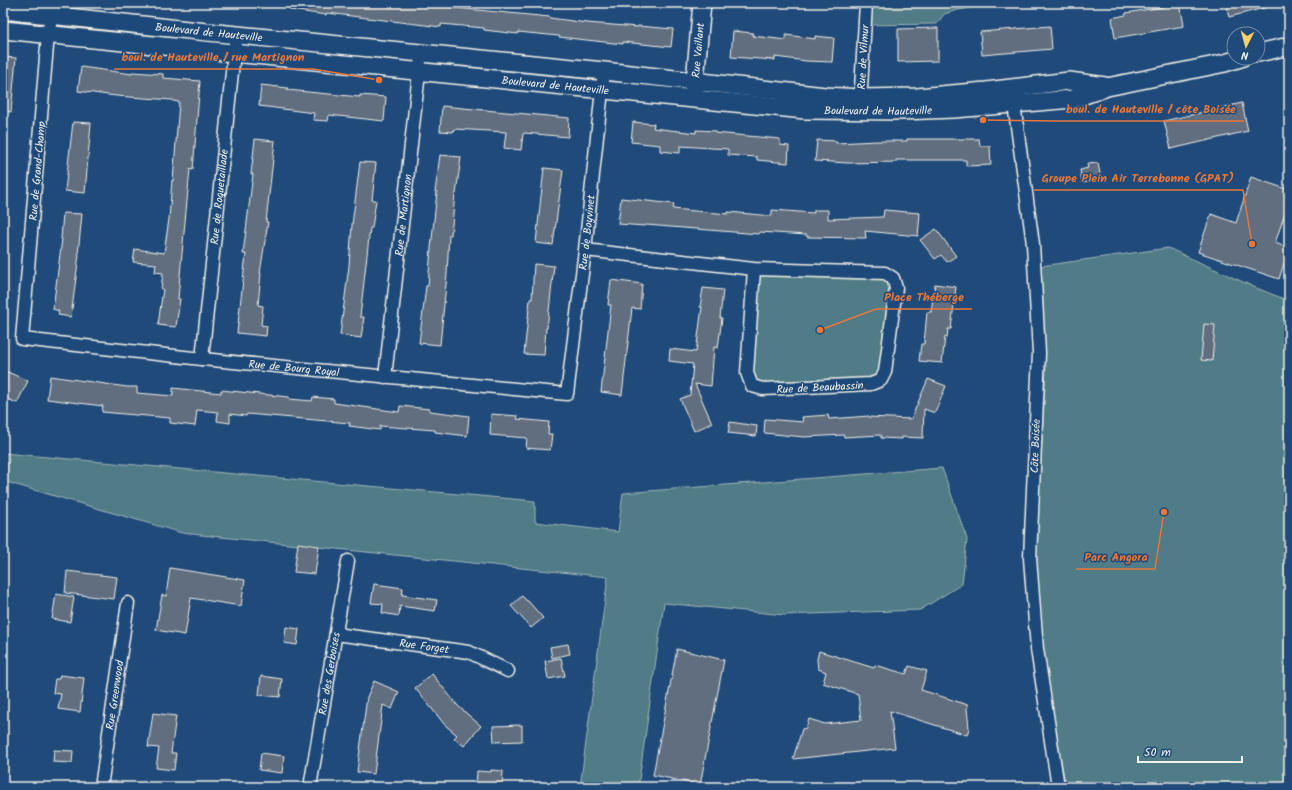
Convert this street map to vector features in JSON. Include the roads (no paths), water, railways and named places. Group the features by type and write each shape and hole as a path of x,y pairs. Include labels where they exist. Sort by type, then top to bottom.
{"street":[{"name":"Rue Vaillant","path":"693,98 702,3"},
{"name":"Rue de Vilmur","path":"860,104 866,3"},
{"name":"Boulevard de Hauteville","path":"3,10 53,9 236,34 421,54 604,71 825,96 860,104 954,109 1073,99 1107,87 1226,63"},
{"name":"Rue de Grand-Champ","path":"22,339 47,46 50,35 53,9"},
{"name":"Boulevard de Hauteville","path":"3,30 805,110 1069,81 1107,87"},
{"name":"Rue de Roquetaillade","path":"202,359 236,34"},
{"path":"1266,51 1284,45"},
{"name":"Rue de Martignon","path":"385,377 421,54"},
{"name":"Rue de Boyvinet","path":"567,394 585,250 604,71"},
{"name":"Côte Boisée","path":"1012,88 1033,244 1039,353 1030,558 1037,649 1058,787"},
{"name":"Rue de Beaubassin","path":"585,250 754,269 885,273 893,278 896,288 885,372 881,380 871,384 770,389 752,386 747,372 754,269"},
{"name":"Rue de Bourg Royal","path":"22,339 202,359 567,394"},
{"name":"Rue des Gerboises","path":"310,787 348,560"},
{"name":"Rue Greenwood","path":"101,787 128,603"},
{"name":"Rue Forget","path":"336,634 469,652 508,672"}],"place":[{"name":"boul. de Hauteville / rue Martignon","path":"379,80"},
{"name":"boul. de Hauteville / côte Boisée","path":"983,120"},
{"name":"Groupe Plein Air Terrebonne (GPAT)","path":"1252,244"},
{"name":"Place Théberge","path":"820,330"},
{"name":"Parc Angora","path":"1164,512"}]}
